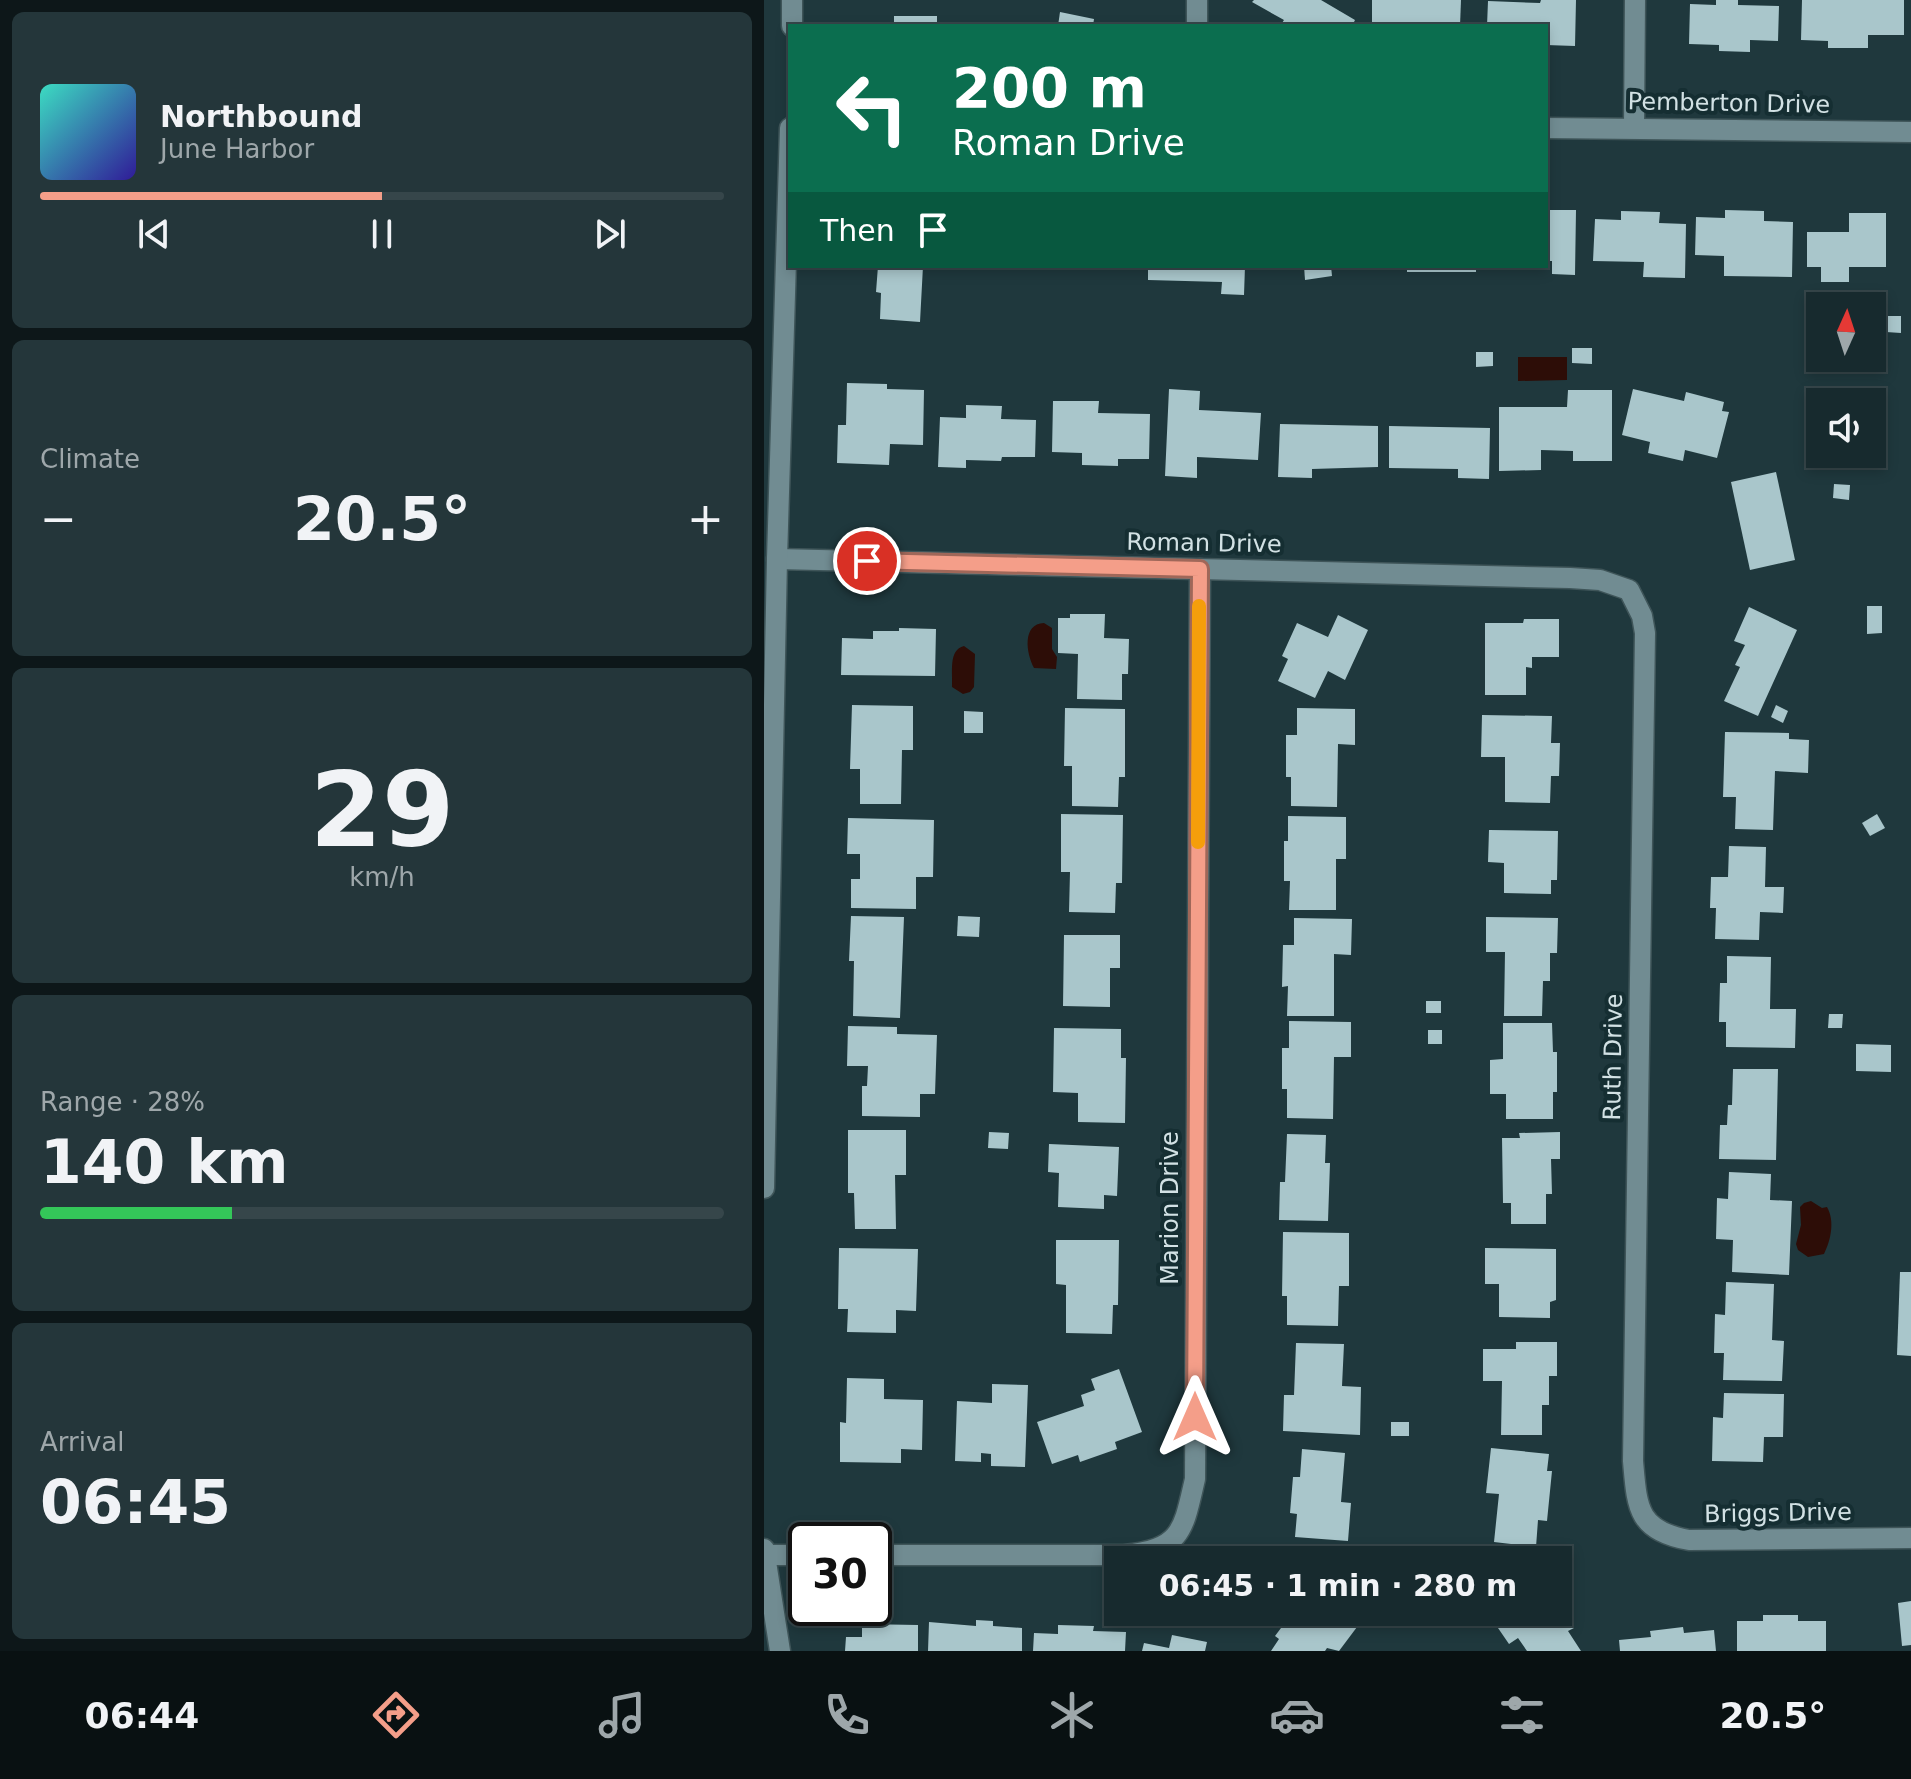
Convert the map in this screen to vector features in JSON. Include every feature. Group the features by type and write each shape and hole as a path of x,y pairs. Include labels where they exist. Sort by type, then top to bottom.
{"street":[{"path":"792,0 792,24"},
{"path":"1197,0 1197,24"},
{"path":"1634,127 1635,0"},
{"name":"Pemberton Drive","path":"1548,128 1911,132"},
{"path":"764,1188 788,194"},
{"name":"Roman Drive","path":"777,559 1570,578 1600,580 1629,590"},
{"name":"Marion Drive","path":"892,1555 1145,1553 1163,1547 1178,1536 1186,1518 1195,1479 1200,569"},
{"name":"Ruth Drive","path":"1629,590 1642,616 1645,633 1633,1461 1640,1508 1650,1525"},
{"name":"Briggs Drive","path":"1650,1525 1665,1536 1689,1540 1911,1538"},
{"path":"780,1651 764,1552 788,1554"}],"shaded area":[{"path":"1518,357 1567,357 1567,380 1518,381"},
{"path":"1044,623 1052,628 1056,669 1034,668 1029,655 1029,634 1032,628"},
{"path":"964,646 975,654 974,687 963,694 952,687 952,668 953,657"},
{"path":"1811,1201 1822,1208 1827,1207 1831,1230 1824,1254 1808,1257 1798,1250 1796,1244 1801,1225 1800,1207"}],"building":[{"path":"1321,0 1355,20 1353,24 1281,24 1284,20 1252,2"},
{"path":"1372,0 1461,0 1460,24 1372,24"},
{"path":"1541,0 1576,0 1575,46 1548,45 1548,24 1487,24 1488,1 1540,3"},
{"path":"1716,0 1738,0 1738,5 1779,6 1778,41 1750,40 1750,52 1719,51 1719,45 1689,44 1690,4 1716,5"},
{"path":"1802,0 1904,0 1904,35 1868,35 1868,48 1828,48 1828,41 1801,40"},
{"path":"1060,12 1094,19 1093,24 1058,24"},
{"path":"894,16 937,16 937,24 894,24"},
{"path":"1548,210 1576,210 1575,275 1552,274 1552,261 1548,261"},
{"path":"1725,210 1764,211 1764,221 1793,222 1792,277 1724,276 1724,256 1695,255 1696,217 1725,218"},
{"path":"1621,211 1660,212 1659,223 1686,224 1685,278 1643,277 1644,262 1593,261 1595,219 1621,220"},
{"path":"1849,213 1886,213 1886,267 1849,267 1849,282 1821,282 1821,267 1807,267 1807,232 1849,232"},
{"path":"878,268 923,268 920,322 880,319 881,293 876,292"},
{"path":"1148,268 1245,268 1244,295 1221,294 1222,282 1148,280"},
{"path":"1304,268 1331,268 1332,276 1305,280"},
{"path":"1407,268 1476,268 1476,272 1407,272"},
{"path":"1886,316 1901,316 1901,333 1886,332"},
{"path":"1572,348 1592,348 1592,364 1572,363"},
{"path":"1476,352 1493,352 1493,366 1476,367"},
{"path":"847,383 887,384 887,389 924,390 923,445 890,444 889,465 837,463 838,425 846,425"},
{"path":"1169,389 1200,391 1199,410 1261,413 1258,460 1197,457 1197,478 1165,476"},
{"path":"1633,389 1684,401 1686,392 1724,402 1722,411 1729,412 1717,458 1685,450 1683,461 1648,453 1650,442 1622,435"},
{"path":"1568,390 1612,390 1612,461 1573,461 1573,451 1541,450 1541,470 1499,471 1499,407 1567,407"},
{"path":"1053,401 1099,401 1098,413 1150,414 1149,459 1118,459 1118,466 1082,465 1082,453 1052,452"},
{"path":"966,405 1002,406 1001,419 1036,420 1035,457 1002,457 1001,461 966,460 966,468 938,467 940,417 966,418"},
{"path":"1280,424 1378,426 1378,467 1312,469 1312,478 1278,477"},
{"path":"1389,426 1490,428 1489,479 1458,478 1458,469 1389,468"},
{"path":"1776,472 1795,560 1750,570 1731,482"},
{"path":"1834,484 1850,485 1849,500 1833,498"},
{"path":"1867,606 1882,606 1882,633 1867,634"},
{"path":"1749,607 1797,630 1758,716 1724,701 1740,667 1735,665 1745,645 1734,641"},
{"path":"1070,614 1105,614 1104,638 1129,639 1128,674 1122,674 1122,700 1077,699 1078,654 1058,653 1058,618 1070,618"},
{"path":"1338,615 1368,630 1345,680 1328,671 1315,698 1278,681 1288,659 1282,656 1297,623 1328,637"},
{"path":"1524,619 1559,619 1559,657 1532,657 1532,668 1526,667 1526,695 1485,695 1485,623 1523,623"},
{"path":"899,628 936,629 935,676 841,675 842,638 873,639 873,631 899,631"},
{"path":"852,705 913,706 913,750 902,750 901,804 860,804 860,769 850,769"},
{"path":"1776,705 1788,711 1783,723 1771,717"},
{"path":"1065,708 1125,709 1125,777 1119,777 1118,807 1072,806 1072,766 1064,766"},
{"path":"1297,708 1355,709 1355,745 1338,744 1337,807 1291,806 1291,777 1286,777 1286,735 1297,735"},
{"path":"964,711 983,712 983,733 964,733"},
{"path":"1482,715 1552,716 1551,743 1560,743 1559,776 1551,776 1550,803 1505,802 1505,757 1481,757"},
{"path":"1725,732 1789,733 1789,739 1809,740 1808,773 1775,771 1773,830 1735,829 1736,797 1723,797"},
{"path":"1061,814 1123,815 1122,883 1116,883 1115,913 1069,912 1070,872 1061,872"},
{"path":"1877,814 1885,828 1870,836 1862,823"},
{"path":"1288,816 1346,817 1346,859 1336,859 1336,910 1289,910 1290,881 1284,881 1284,841 1288,841"},
{"path":"848,818 934,820 933,877 916,877 916,909 851,908 851,879 860,879 860,854 847,854"},
{"path":"1489,830 1558,831 1557,880 1551,880 1551,894 1504,893 1504,863 1488,862"},
{"path":"1729,846 1766,847 1765,887 1784,887 1783,913 1760,912 1759,940 1715,939 1716,908 1710,908 1711,877 1728,877"},
{"path":"851,916 904,917 900,1018 853,1016 854,961 849,961"},
{"path":"958,916 980,917 979,937 957,936"},
{"path":"1486,917 1558,918 1557,953 1550,953 1550,981 1543,981 1542,1016 1504,1016 1505,952 1486,952"},
{"path":"1294,918 1352,919 1351,955 1334,954 1334,1016 1287,1016 1288,986 1282,987 1283,945 1294,945"},
{"path":"1064,935 1120,935 1120,968 1110,968 1110,1007 1063,1006"},
{"path":"1727,956 1771,957 1770,1009 1796,1009 1795,1048 1726,1047 1726,1022 1719,1022 1720,983 1727,983"},
{"path":"1426,1001 1441,1001 1441,1013 1426,1013"},
{"path":"1829,1014 1843,1014 1842,1028 1828,1028"},
{"path":"1289,1021 1351,1022 1351,1057 1334,1057 1333,1119 1287,1118 1287,1089 1282,1089 1282,1048 1289,1048"},
{"path":"1503,1023 1552,1023 1553,1052 1557,1052 1553,1119 1506,1119 1506,1094 1490,1094 1490,1060 1503,1059"},
{"path":"848,1026 897,1027 897,1034 937,1035 935,1094 920,1094 920,1117 862,1116 862,1086 867,1086 868,1066 847,1066"},
{"path":"1054,1028 1121,1029 1121,1058 1126,1058 1125,1123 1078,1122 1078,1093 1053,1092"},
{"path":"1428,1030 1442,1030 1442,1044 1428,1044"},
{"path":"1856,1044 1891,1045 1891,1072 1856,1071"},
{"path":"1733,1069 1778,1069 1776,1160 1719,1159 1720,1125 1727,1125 1728,1105 1732,1105"},
{"path":"848,1130 906,1130 906,1175 895,1175 896,1229 855,1229 854,1193 848,1193"},
{"path":"989,1132 1009,1133 1008,1149 988,1148"},
{"path":"1560,1132 1560,1159 1551,1159 1552,1194 1546,1194 1546,1224 1511,1224 1511,1203 1503,1203 1502,1138 1520,1138 1519,1133"},
{"path":"1287,1134 1326,1135 1325,1163 1330,1163 1328,1221 1279,1220 1280,1182 1285,1182"},
{"path":"1049,1144 1119,1147 1117,1196 1104,1195 1104,1209 1058,1207 1059,1173 1048,1172"},
{"path":"1729,1172 1771,1174 1770,1200 1792,1201 1789,1275 1732,1272 1733,1240 1716,1239 1717,1198 1728,1199"},
{"path":"1283,1232 1349,1233 1349,1286 1339,1286 1338,1326 1287,1325 1287,1296 1282,1296"},
{"path":"1056,1240 1119,1240 1118,1305 1113,1305 1112,1334 1066,1333 1066,1285 1056,1284"},
{"path":"839,1248 918,1249 916,1311 896,1310 896,1333 847,1332 848,1309 838,1309"},
{"path":"1485,1248 1556,1249 1556,1300 1550,1302 1550,1318 1499,1317 1499,1284 1485,1284"},
{"path":"1900,1272 1911,1272 1911,1356 1897,1355"},
{"path":"1726,1282 1774,1284 1772,1340 1784,1341 1782,1381 1723,1380 1724,1353 1714,1353 1715,1314 1725,1315"},
{"path":"1516,1342 1557,1342 1557,1376 1549,1376 1549,1405 1542,1405 1542,1435 1501,1435 1502,1381 1483,1381 1483,1349 1516,1349"},
{"path":"1296,1343 1344,1344 1342,1386 1361,1387 1360,1435 1283,1431 1284,1395 1294,1395"},
{"path":"1119,1369 1142,1432 1115,1442 1117,1449 1080,1462 1078,1455 1052,1464 1037,1422 1084,1406 1081,1395 1095,1390 1091,1379"},
{"path":"847,1378 884,1379 884,1399 923,1400 922,1450 901,1449 901,1463 840,1462 840,1422 846,1423"},
{"path":"992,1384 1028,1385 1025,1467 991,1466 991,1454 981,1453 981,1462 955,1461 957,1401 992,1403"},
{"path":"1724,1393 1784,1394 1783,1437 1764,1437 1763,1462 1712,1461 1713,1417 1723,1418"},
{"path":"1391,1422 1409,1422 1409,1436 1391,1436"},
{"path":"1491,1448 1549,1454 1547,1471 1552,1471 1547,1521 1538,1520 1536,1546 1494,1542 1499,1494 1486,1493"},
{"path":"1302,1449 1345,1453 1341,1502 1351,1503 1348,1541 1295,1537 1297,1514 1290,1513 1293,1477 1300,1477"},
{"path":"1911,1601 1911,1645 1902,1646 1898,1603"},
{"path":"1763,1615 1798,1615 1798,1621 1826,1621 1826,1651 1737,1651 1737,1621 1763,1621"},
{"path":"976,1620 993,1621 993,1626 1022,1628 1022,1651 928,1651 929,1622 976,1626"},
{"path":"918,1625 918,1651 845,1651 846,1637 862,1637 862,1626"},
{"path":"1058,1625 1094,1626 1093,1631 1126,1632 1125,1651 1033,1651 1034,1633 1058,1634"},
{"path":"1572,1625 1574,1628 1568,1631 1581,1651 1527,1651 1518,1638 1509,1644 1497,1626"},
{"path":"1282,1626 1358,1626 1339,1651 1327,1648 1325,1651 1271,1651 1279,1639 1275,1636"},
{"path":"1683,1627 1684,1633 1714,1630 1716,1651 1620,1651 1619,1640 1651,1637 1650,1631"},
{"path":"1172,1635 1207,1642 1205,1651 1142,1651 1144,1643 1169,1648"}],"slow traffic":[{"path":"1198,842 1199,606"}],"route":[{"path":"867,561 1200,569 1195,1417"}]}
